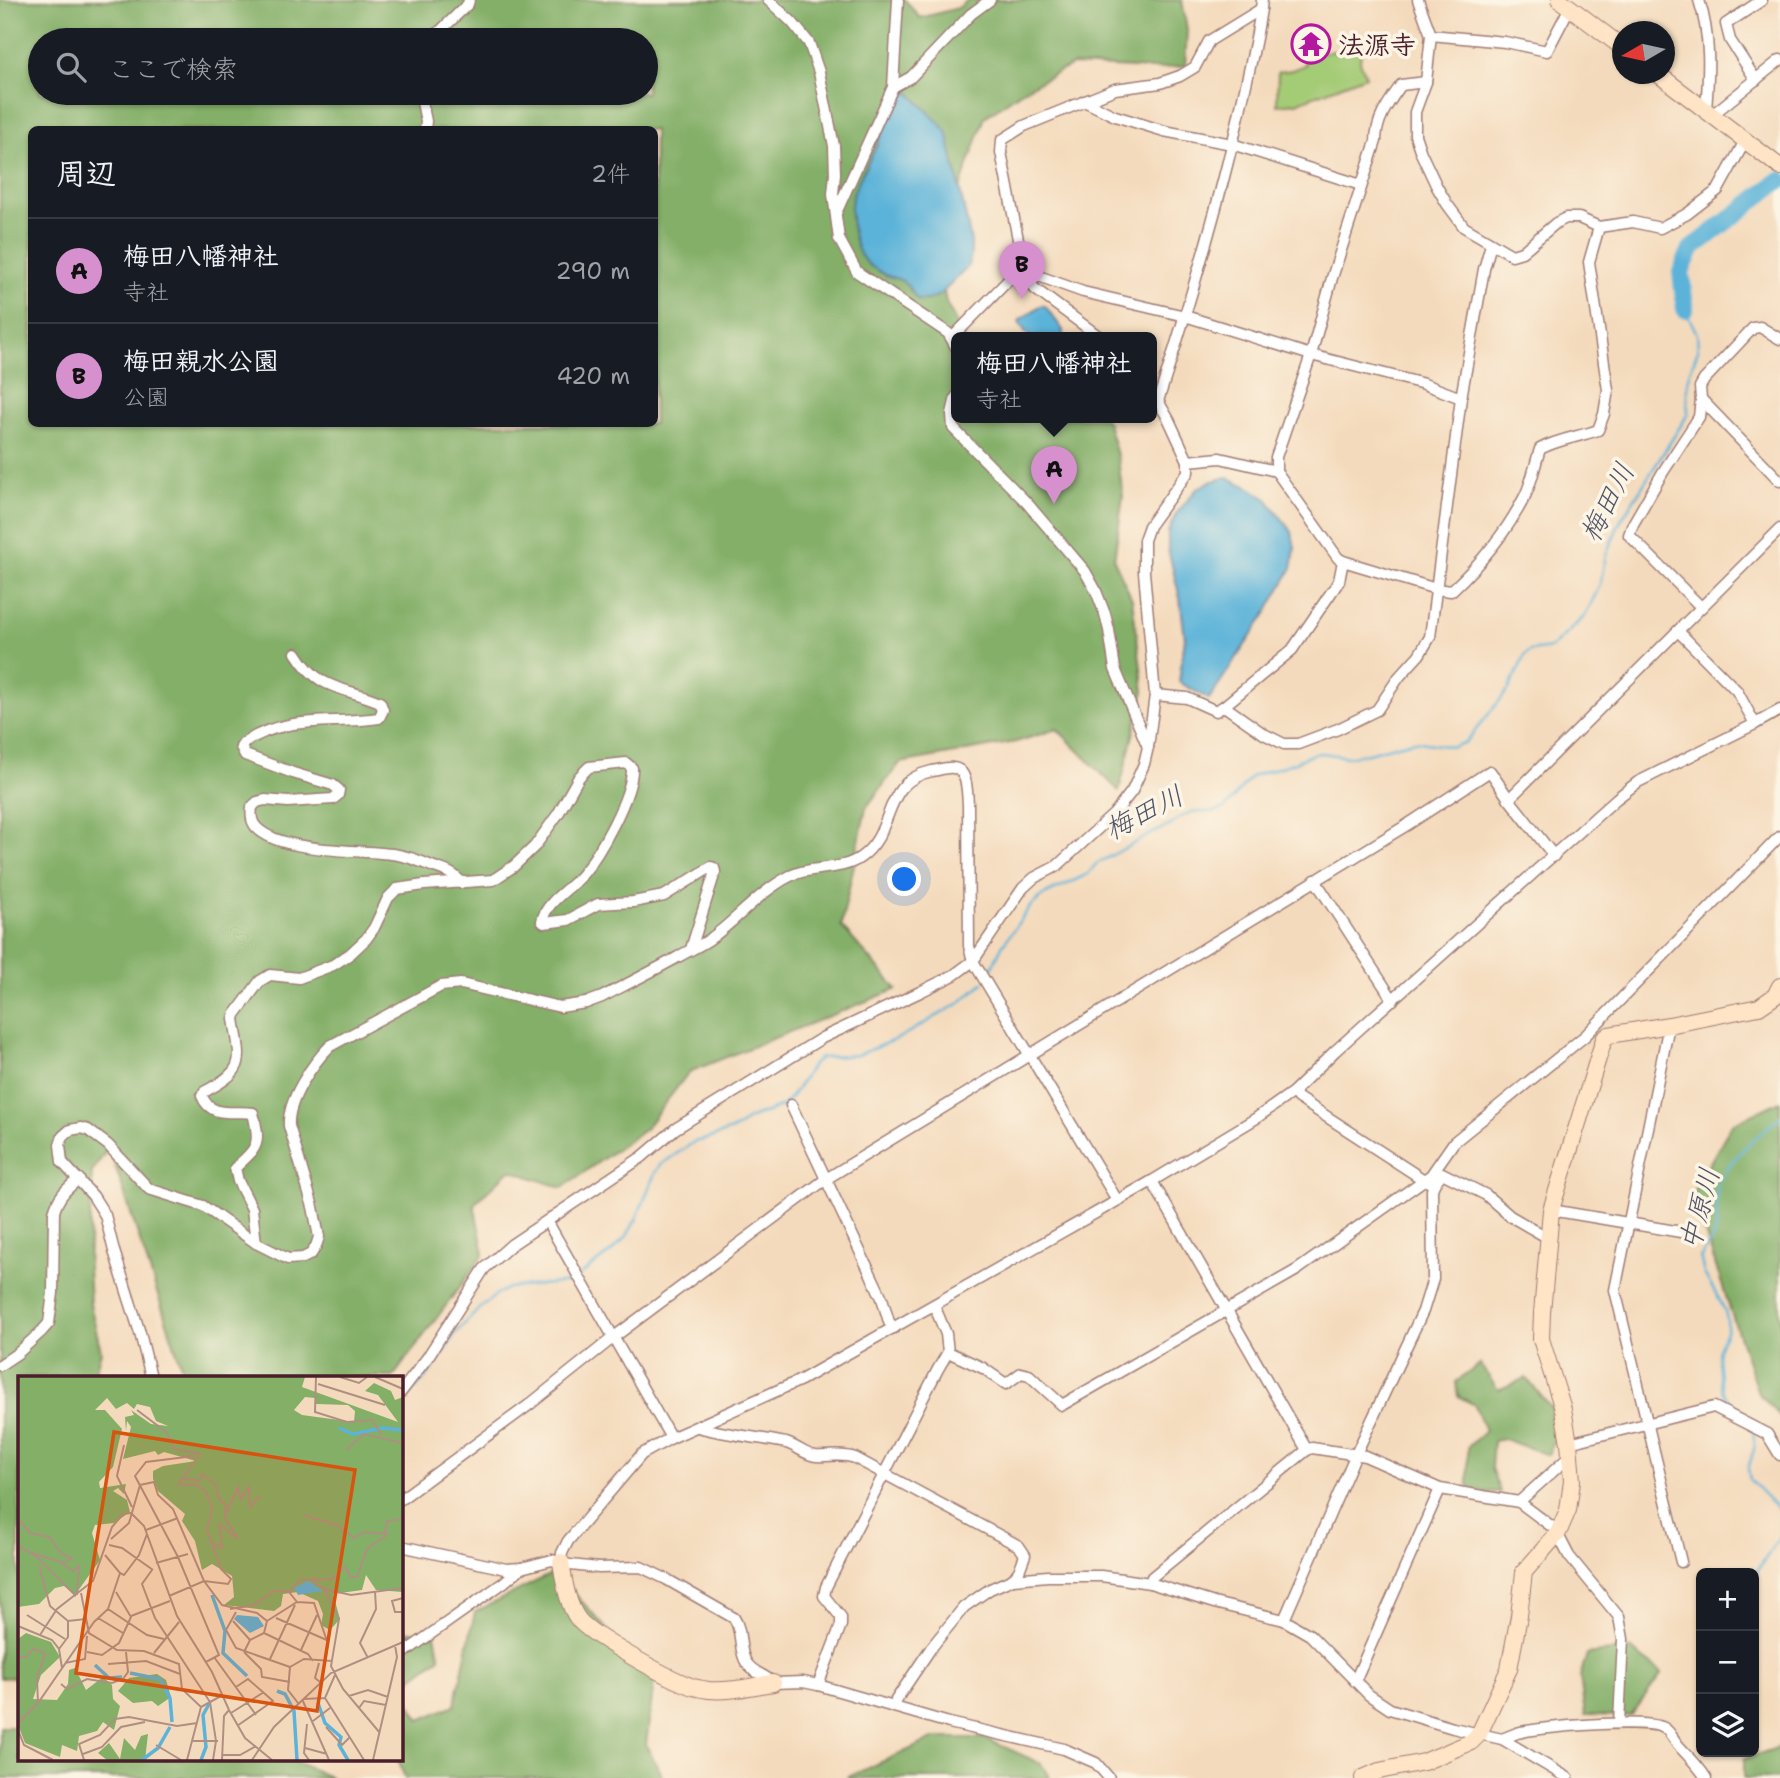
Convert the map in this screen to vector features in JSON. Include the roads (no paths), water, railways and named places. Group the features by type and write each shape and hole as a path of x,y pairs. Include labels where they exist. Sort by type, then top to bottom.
{"street":[{"path":"443,28 469,0"},
{"path":"768,0 792,22 809,43 819,72 834,146 833,194 839,239 857,272 951,338"},
{"path":"836,213 893,87 898,0"},
{"path":"893,87 911,77 971,14 990,0"},
{"path":"1418,0 1431,35 1426,82 1415,112 1415,135 1421,153 1437,187 1464,227 1512,255 1522,252 1556,223 1566,218 1579,218 1599,227 1633,222 1660,228 1687,214 1718,190 1745,141"},
{"path":"1699,0 1708,37 1709,113"},
{"path":"1756,80 1730,40 1726,24 1762,0"},
{"path":"963,332 1023,265 1001,152 1002,141 1024,126 1115,89 1160,83 1180,76 1195,67 1209,41 1262,4"},
{"path":"1157,393 1185,316 1232,144 1262,4"},
{"path":"1431,35 1505,42 1547,51 1565,4 1612,39"},
{"path":"1709,113 1780,60"},
{"path":"1426,82 1401,85 1376,130 1376,141 1332,278 1311,355 1276,457 1276,471 1338,558 1436,589 1451,591 1485,555 1526,495 1540,449 1552,442 1598,430 1608,390 1589,262 1599,227"},
{"path":"1671,84 1780,167"},
{"path":"1084,101 1115,116 1164,131 1232,144 1361,185"},
{"path":"423,105 425,126"},
{"path":"1224,706 1264,734 1284,744 1298,744 1377,710 1430,637 1461,398 1491,244"},
{"path":"1019,269 1083,292 1185,316 1311,355 1424,384 1461,398"},
{"path":"1019,269 1035,289 1093,332"},
{"path":"1701,607 1629,535 1663,472 1699,417 1700,387 1704,380 1754,328 1760,327 1780,340"},
{"path":"1701,399 1780,481"},
{"path":"402,1391 427,1358 484,1269 511,1245 642,1157 675,1129 822,1038 954,975 973,961 1023,888 1034,878 1057,866 1114,814 1132,791 1148,747 1155,695 1143,572 1144,540 1149,526 1188,472 1188,461 1169,420 1157,402"},
{"path":"953,423 953,428 1027,503 1084,571 1096,592 1109,630 1115,669 1148,747"},
{"path":"1188,461 1220,458 1276,471"},
{"path":"1509,799 1780,529"},
{"path":"1155,695 1187,698 1216,711 1224,706 1292,650 1339,581 1342,561"},
{"path":"1678,631 1737,691 1755,724"},
{"path":"296,653 313,675 331,686 380,702 383,710 379,718 313,721 276,727 244,743 241,747 245,755 333,785 339,790 333,799 257,802 252,807 251,818 255,827 284,842 413,859 442,869 458,878 461,883"},
{"path":"1109,1778 1096,1763 1064,1749 949,1723 818,1685 803,1682 773,1683 723,1690 690,1686 600,1637 579,1620 570,1600 561,1562 562,1553 568,1541 642,1454 671,1438 801,1380 1152,1181 1255,1119 1293,1092 1335,1051 1616,799 1638,782 1780,710"},
{"path":"256,1243 251,1209 235,1168 252,1153 258,1139 253,1114 214,1110 205,1103 202,1096 204,1092 230,1077 239,1063 235,1015 261,981 270,975 299,978 333,965 350,954 374,928 388,898 397,889 493,880 536,846 579,776 589,766 625,763 632,768 632,778 624,802 601,848 581,876 548,908 542,921 550,923 568,920 598,904 664,897 711,867 715,872 691,949"},
{"path":"151,1376 105,1215 93,1196 62,1162 60,1144 63,1136 70,1130 81,1128 97,1135 149,1189 203,1206 256,1243 288,1259 303,1258 311,1254 319,1237 289,1126 290,1108 320,1056 330,1046 441,986 461,984 560,1007 586,1003 602,997 709,939 767,889 793,874 856,861 872,846 883,828 901,786 911,778 952,767 958,768 966,782 969,946 973,961 1117,1200"},
{"path":"402,1498 825,1179 1407,825 1490,771 1554,856"},
{"path":"1284,1620 1423,1311 1433,1279 1432,1190 1429,1182 1431,1175 1454,1142 1585,1036 1780,836"},
{"path":"1315,880 1394,1000"},
{"path":"1363,1778 1424,1762 1471,1742 1479,1734 1509,1669 1524,1572 1558,1533 1568,1510 1572,1481 1563,1409 1541,1339 1551,1210 1604,1039 1609,1035 1759,1007 1775,996 1780,986"},
{"path":"1669,1025 1615,1290 1681,1562"},
{"path":"1585,1036 1601,1045"},
{"path":"1293,1092 1298,1098 1429,1182"},
{"path":"791,1105 882,1297 889,1322 894,1328"},
{"path":"948,1352 983,1368 1006,1384 1021,1373 1029,1375 1062,1405 1297,1270 1442,1172 1486,1195 1510,1216 1550,1239"},
{"path":"0,1365 18,1353 49,1323 53,1293 54,1212 62,1193 79,1179"},
{"path":"1152,1181 1307,1450"},
{"path":"1551,1210 1681,1232"},
{"path":"547,1220 671,1438"},
{"path":"818,1685 841,1625 841,1617 824,1596 826,1587 948,1352 946,1334 934,1306"},
{"path":"1518,1502 1569,1450 1714,1407 1768,1434 1780,1455"},
{"path":"698,1427 790,1444 816,1456 847,1455 1019,1546 1024,1555 1019,1571 1013,1579"},
{"path":"1150,1583 1152,1577 1312,1448 1365,1457 1440,1489 1518,1502 1558,1533 1569,1556 1619,1616 1623,1639 1619,1723"},
{"path":"1355,1681 1440,1489"},
{"path":"402,1546 506,1569 552,1560 599,1568 641,1567 734,1618 738,1624 747,1665 773,1683"},
{"path":"402,1654 503,1583 521,1567"},
{"path":"896,1706 896,1700 931,1648 964,1607 990,1589 1013,1579 1101,1576 1150,1583 1214,1603 1284,1620 1310,1635 1369,1695 1390,1709 1502,1739 1568,1778"},
{"path":"1502,1739 1518,1733 1619,1723 1655,1724 1667,1729 1706,1778"}],"water":[{"path":"909,92 947,131 971,241 968,267 940,295 928,300 918,300 903,281 884,274 866,262 857,247 852,225 854,190 893,108"},
{"path":"1040,306 1045,306 1063,332 1026,332 1020,320"},
{"path":"1227,477 1267,499 1292,532 1295,549 1292,568 1267,612 1209,699 1179,682 1185,638 1180,598 1168,549 1168,532 1176,514 1196,490 1209,482"}],"waterway":[{"name":"梅田川","path":"1685,309 1681,272 1691,249 1780,180"},
{"name":"梅田川","path":"987,978 1002,946 1029,908 1042,896 1088,874 1096,864 1191,812 1214,812 1225,808 1252,776 1313,754 1348,757 1413,741 1453,747 1466,742 1509,689 1525,655 1530,651 1551,648 1585,616 1600,585 1606,555 1620,522 1688,414 1690,371 1698,350 1697,334 1685,309"},
{"name":"梅田川","path":"580,1275 610,1253 626,1237 660,1165 694,1142 737,1128 748,1119 782,1106 820,1058 857,1055 897,1039 958,1004 983,983"},
{"name":"中原川","path":"1747,1418 1725,1396 1722,1389 1718,1352 1726,1331 1726,1314 1704,1273 1700,1257 1715,1233 1717,1191 1722,1176 1744,1148 1780,1117"},
{"name":"梅田川","path":"402,1403 424,1380 455,1334 496,1295 508,1288 571,1282 575,1279"},
{"name":"中原川","path":"1753,1431 1755,1446 1748,1469 1750,1480 1780,1511"},
{"name":"中原川","path":"1759,1568 1780,1536"}],"place":[{"name":"法源寺","path":"1311,44"},
{"name":"梅田親水公園","path":"1022,299"},
{"name":"梅田八幡神社","path":"1054,504"}]}
